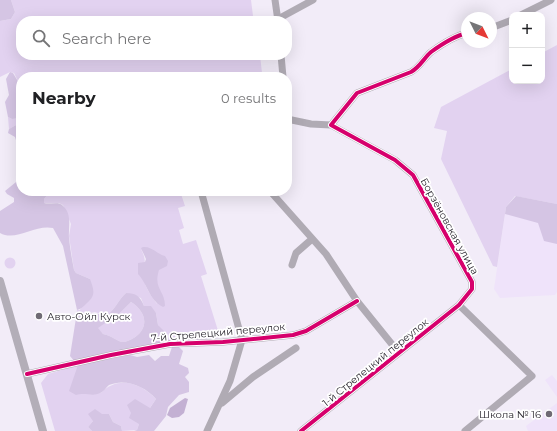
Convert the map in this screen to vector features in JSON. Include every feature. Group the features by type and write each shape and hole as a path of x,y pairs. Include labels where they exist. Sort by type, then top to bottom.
{"main road":[{"path":"0,281 43,431"}],"street":[{"path":"275,0 277,16"},
{"path":"285,16 313,0"},
{"path":"527,12 550,0"},
{"path":"497,26 509,21"},
{"path":"292,118 311,124 331,125 357,93 411,72 418,68 431,52 449,40 461,35"},
{"path":"281,60 283,72"},
{"name":"Борзёновская улица","path":"331,125 395,160 413,175 472,282 472,289 459,305"},
{"path":"202,196 242,340 221,404 207,431"},
{"path":"274,196 326,254 357,301 399,353"},
{"path":"292,265 296,253 312,240"},
{"name":"7-й Стрелецкий переулок","path":"27,374 111,355 170,344 242,340 293,335 306,331 357,301"},
{"path":"459,305 532,376 465,431"},
{"name":"1-й Стрелецкий переулок","path":"301,431 459,305"},
{"path":"221,404 253,377 296,348"}],"shaded area":[{"path":"0,0 11,0 15,12 11,19 0,21"},
{"path":"11,0 251,0 253,16 16,16 16,60 261,60 262,72 16,72 16,77 14,73 10,72 0,77 0,21 11,19 15,12"},
{"path":"557,45 557,204 515,196 506,207 497,267 493,266 441,159 447,131 434,128 441,107 509,71 509,84 545,84 545,51"},
{"path":"10,72 13,73 16,78 16,119 8,117 5,102 9,95 6,79"},
{"path":"8,117 16,119 16,125 9,129"},
{"path":"16,125 16,140 15,137 8,133 9,129"},
{"path":"16,182 16,196 47,196 44,199 44,203 60,204 68,212 69,242 74,270 76,273 90,279 93,289 93,295 90,300 78,310 63,246 53,228 39,228 12,235 0,233 0,211 14,202 14,198 5,191"},
{"path":"47,196 182,196 185,206 178,208 184,228 179,230 183,244 196,240 207,274 201,276 220,337 206,341 166,342 158,325 156,313 144,306 141,298 126,293 112,311 106,316 95,312 82,313 76,318 77,310 80,310 90,279 76,273 74,270 69,236 71,224 63,205 59,203 44,203 44,199","holes":["141,249 154,269 147,273 157,304 146,286 144,279 145,261"]},
{"path":"516,196 557,204 557,244 544,241 538,223 505,214 506,207"},
{"path":"557,202 557,292 555,295 500,298 494,289 506,207"},
{"path":"141,248 152,249 165,256 168,261 167,266 159,270 157,281 163,296 165,306 163,307 158,304 138,274 138,263 145,262 146,259"},
{"path":"10,257 14,259 16,263 14,267 10,269 6,267 4,263 6,259"},
{"path":"126,293 135,294 139,297 144,306 151,306 156,313 158,325 166,333 166,342 116,351 75,362 70,356 76,318 82,313 94,313 106,316 112,311","holes":["131,302 143,315 144,326 138,335 132,339 121,342 103,334 98,328 120,313"]},
{"path":"131,302 143,315 144,326 138,335 128,341 121,342 103,334 97,328 120,313"},
{"path":"172,347 179,347 183,351 179,364 188,368 189,373 185,377 189,382 189,392 179,395 168,407 166,416 154,431 134,431 137,430 139,424 129,418 131,413 127,405 135,399 150,408 156,399 141,387 122,382 109,385 104,391 94,395 76,395 69,391 78,365 130,355 137,357 149,355 155,361 161,356 169,356"},
{"path":"78,365 85,392 101,393 108,387 115,384 129,383 136,385 150,393 156,399 139,424 137,430 122,431 121,426 113,422 109,414 93,421 88,427 92,431 55,431 41,383 48,374"},
{"name":"Школа № 16","path":"552,375 557,381 557,397 545,380"},
{"path":"185,398 188,399 184,413 179,417 172,418 167,415 170,408"},
{"name":"Школа № 16","path":"557,403 557,431 528,431 526,426"},
{"path":"95,409 102,414 109,414 113,422 121,426 122,431 92,431 88,427 93,421 88,414"}],"cycle path":[{"path":"301,431 459,305 472,289 472,282 413,175 395,160 331,125 357,93 411,72 417,68 428,54 444,43 461,34"},
{"path":"27,374 111,355 170,344 223,342 293,335 306,331 357,301"}],"place":[{"name":"Авто-Ойл Курск","path":"39,316"},
{"name":"Школа № 16","path":"549,414"}]}
